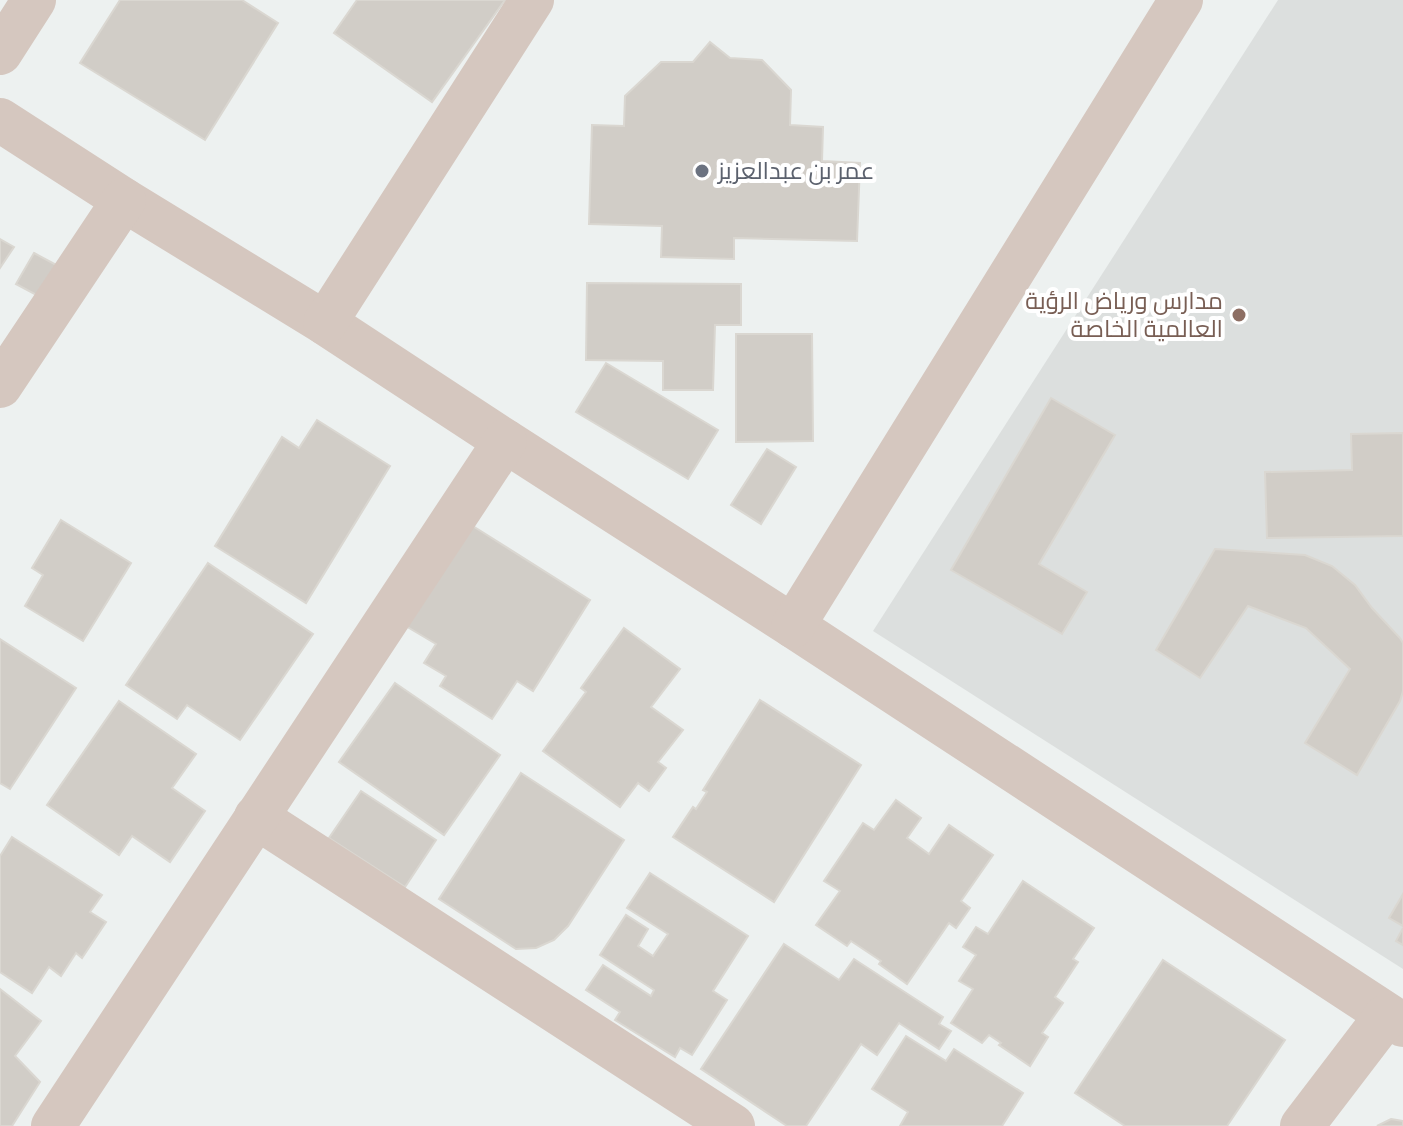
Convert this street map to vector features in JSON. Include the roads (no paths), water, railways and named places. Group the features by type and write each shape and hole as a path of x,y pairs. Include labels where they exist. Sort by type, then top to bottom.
{"street":[{"path":"0,53 34,0"},
{"path":"325,323 532,0"},
{"path":"793,626 1181,0"},
{"path":"0,120 325,323 1395,1020 1302,1126"},
{"path":"0,386 124,200"},
{"path":"53,1126 505,441"},
{"path":"256,817 733,1126"}],"place":[{"name":"عمر بن عبدالعزيز","path":"702,171"},
{"name":"مدارس ورياض الرؤية العالمية الخاصة","path":"1239,315"}]}
